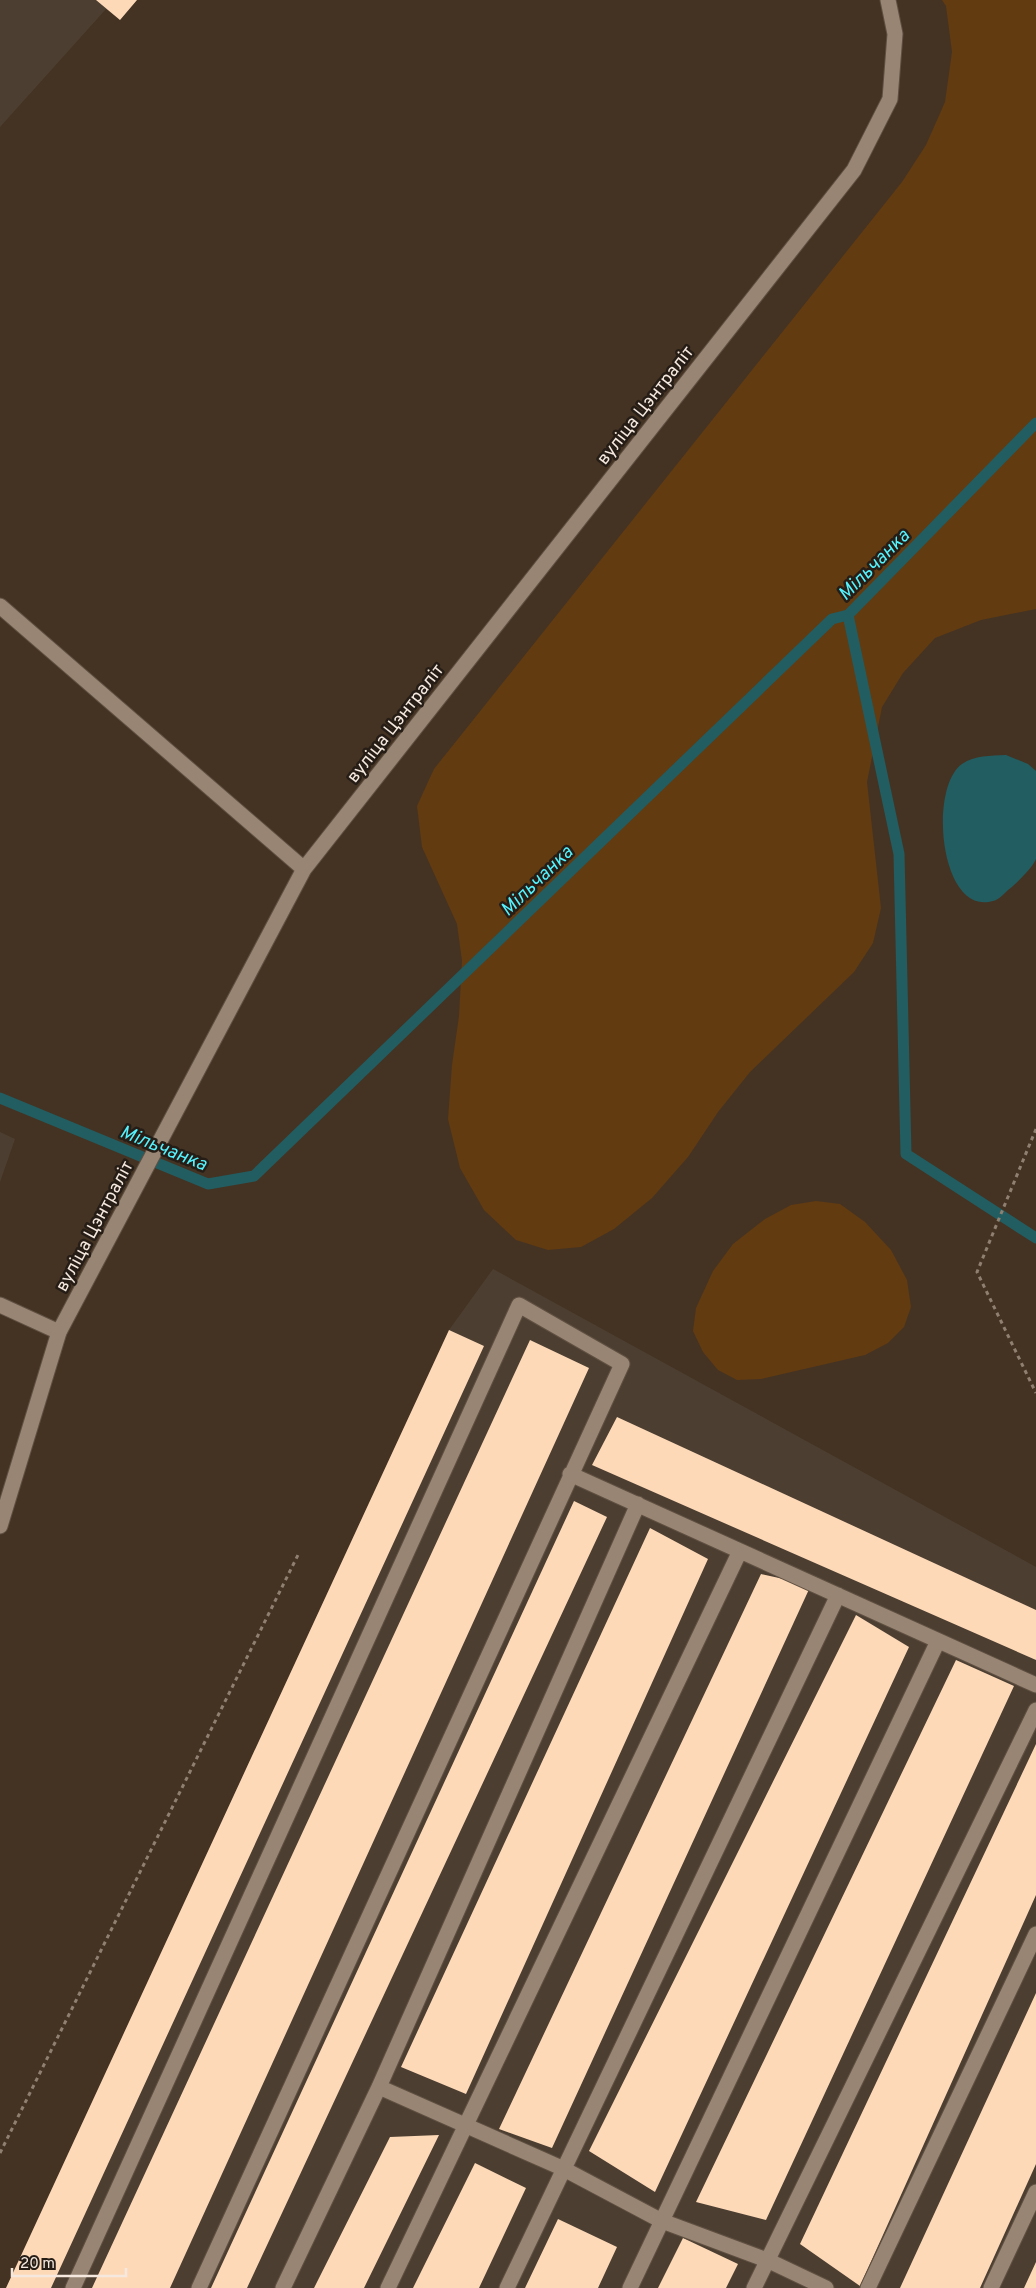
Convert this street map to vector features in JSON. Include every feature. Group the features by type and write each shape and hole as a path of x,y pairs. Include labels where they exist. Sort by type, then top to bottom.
{"street":[{"name":"вуліца Цэнтраліт","path":"0,1526 59,1332 304,869 854,170 890,99 895,34 888,0"},
{"path":"0,606 304,869"},
{"path":"0,1305 59,1332"},
{"path":"73,2288 519,1305 622,1364 198,2288"},
{"path":"570,1474 1036,1685"},
{"path":"283,2288 379,2087 638,1504"},
{"path":"388,2288 740,1550"},
{"path":"507,2288 838,1595"},
{"path":"630,2288 938,1641"},
{"path":"754,2288 1036,1710"},
{"path":"868,2288 1036,1934"},
{"path":"379,2087 564,2169 662,2221 767,2260 826,2288"},
{"path":"991,2288 1036,2192"}],"path":[{"path":"1036,1129 977,1272 1036,1393"},
{"path":"0,2153 298,1555"}],"shaded area":[{"path":"0,0 137,0 120,20 106,9 0,127"},
{"path":"942,0 1036,0 1036,609 981,620 935,638 903,673 882,707 867,782 881,908 873,943 854,972 750,1072 718,1112 688,1157 652,1198 614,1229 581,1247 548,1250 516,1240 484,1210 460,1168 448,1119 452,1065 459,1016 462,961 457,924 422,847 417,806 434,769 902,182 926,145 945,102 952,52 946,6"},
{"path":"0,1132 15,1139 0,1182"},
{"path":"816,1201 840,1204 865,1222 891,1250 907,1280 911,1307 904,1327 888,1343 865,1355 761,1379 737,1380 718,1370 703,1352 693,1331 696,1308 713,1271 733,1244 765,1219 791,1205"},
{"path":"493,1269 1036,1567 1036,2288 6,2288 449,1330"}],"water":[{"path":"1006,755 1028,764 1036,771 1036,859 1024,876 999,898 993,901 975,901 961,890 951,871 945,848 943,822 945,798 951,777 962,764 977,757"}],"building":[{"path":"96,0 137,0 120,20"},
{"path":"449,1330 484,1346 51,2288 6,2288"},
{"path":"530,1340 589,1368 170,2288 92,2288"},
{"path":"617,1417 1036,1610 1036,1660 592,1465"},
{"path":"574,1501 607,1517 247,2288 211,2288"},
{"path":"650,1528 708,1559 466,2094 401,2067"},
{"path":"761,1574 811,1585 552,2148 499,2129"},
{"path":"856,1615 909,1647 655,2192 589,2151"},
{"path":"956,1660 1014,1686 766,2220 696,2202"},
{"path":"1036,1744 1036,1895 860,2286 800,2244"},
{"path":"1036,1993 1036,2164 980,2288 900,2288"},
{"path":"439,2135 364,2288 314,2288 390,2137"},
{"path":"475,2163 526,2188 479,2288 413,2288"},
{"path":"558,2219 617,2247 598,2288 525,2288"},
{"path":"683,2238 738,2264 726,2288 658,2288"},
{"path":"1036,2262 1036,2288 1024,2288"}],"waterway":[{"name":"Мільчанка","path":"0,1098 208,1184 254,1176 832,619 848,615 1036,423"},
{"path":"848,615 899,854 906,1154 1036,1238"}]}
